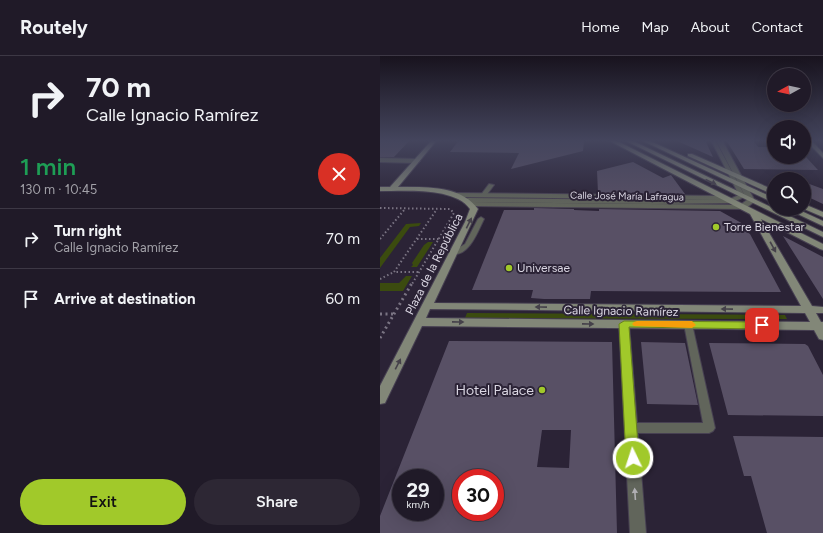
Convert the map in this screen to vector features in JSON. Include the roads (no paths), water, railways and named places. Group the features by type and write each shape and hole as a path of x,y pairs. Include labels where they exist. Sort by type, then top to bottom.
{"street":[{"path":"392,189 415,162"},
{"path":"654,162 823,247"},
{"path":"672,162 823,235"},
{"path":"695,162 737,180 767,191"},
{"path":"707,162 731,173 744,187 752,201"},
{"path":"729,162 737,180"},
{"path":"744,187 767,198"},
{"name":"Plaza de la República","path":"380,189 425,190 459,195 470,202 474,209 474,214 380,399"},
{"name":"Calle José María Lafragua","path":"459,195 728,200"},
{"path":"742,207 752,201"},
{"name":"Calle José María Lafragua","path":"470,202 742,207"},
{"path":"811,209 823,215"},
{"path":"754,213 808,310 820,326 823,336"},
{"path":"806,216 823,224"},
{"name":"Calle Ignacio Ramírez","path":"427,306 823,310"},
{"name":"Calle Ignacio Ramírez","path":"419,322 820,326"},
{"path":"624,324 638,533"}],"lane":[{"path":"725,162 731,173"},
{"path":"470,202 646,202 728,200 742,196 737,180"},
{"path":"483,196 491,185"},
{"path":"454,253 468,245 480,219"},
{"path":"631,428 709,428 688,324"}],"place":[{"name":"Torre Bienestar","path":"716,227"},
{"name":"Universae","path":"509,268"},
{"name":"Hotel Palace","path":"542,390"}]}
